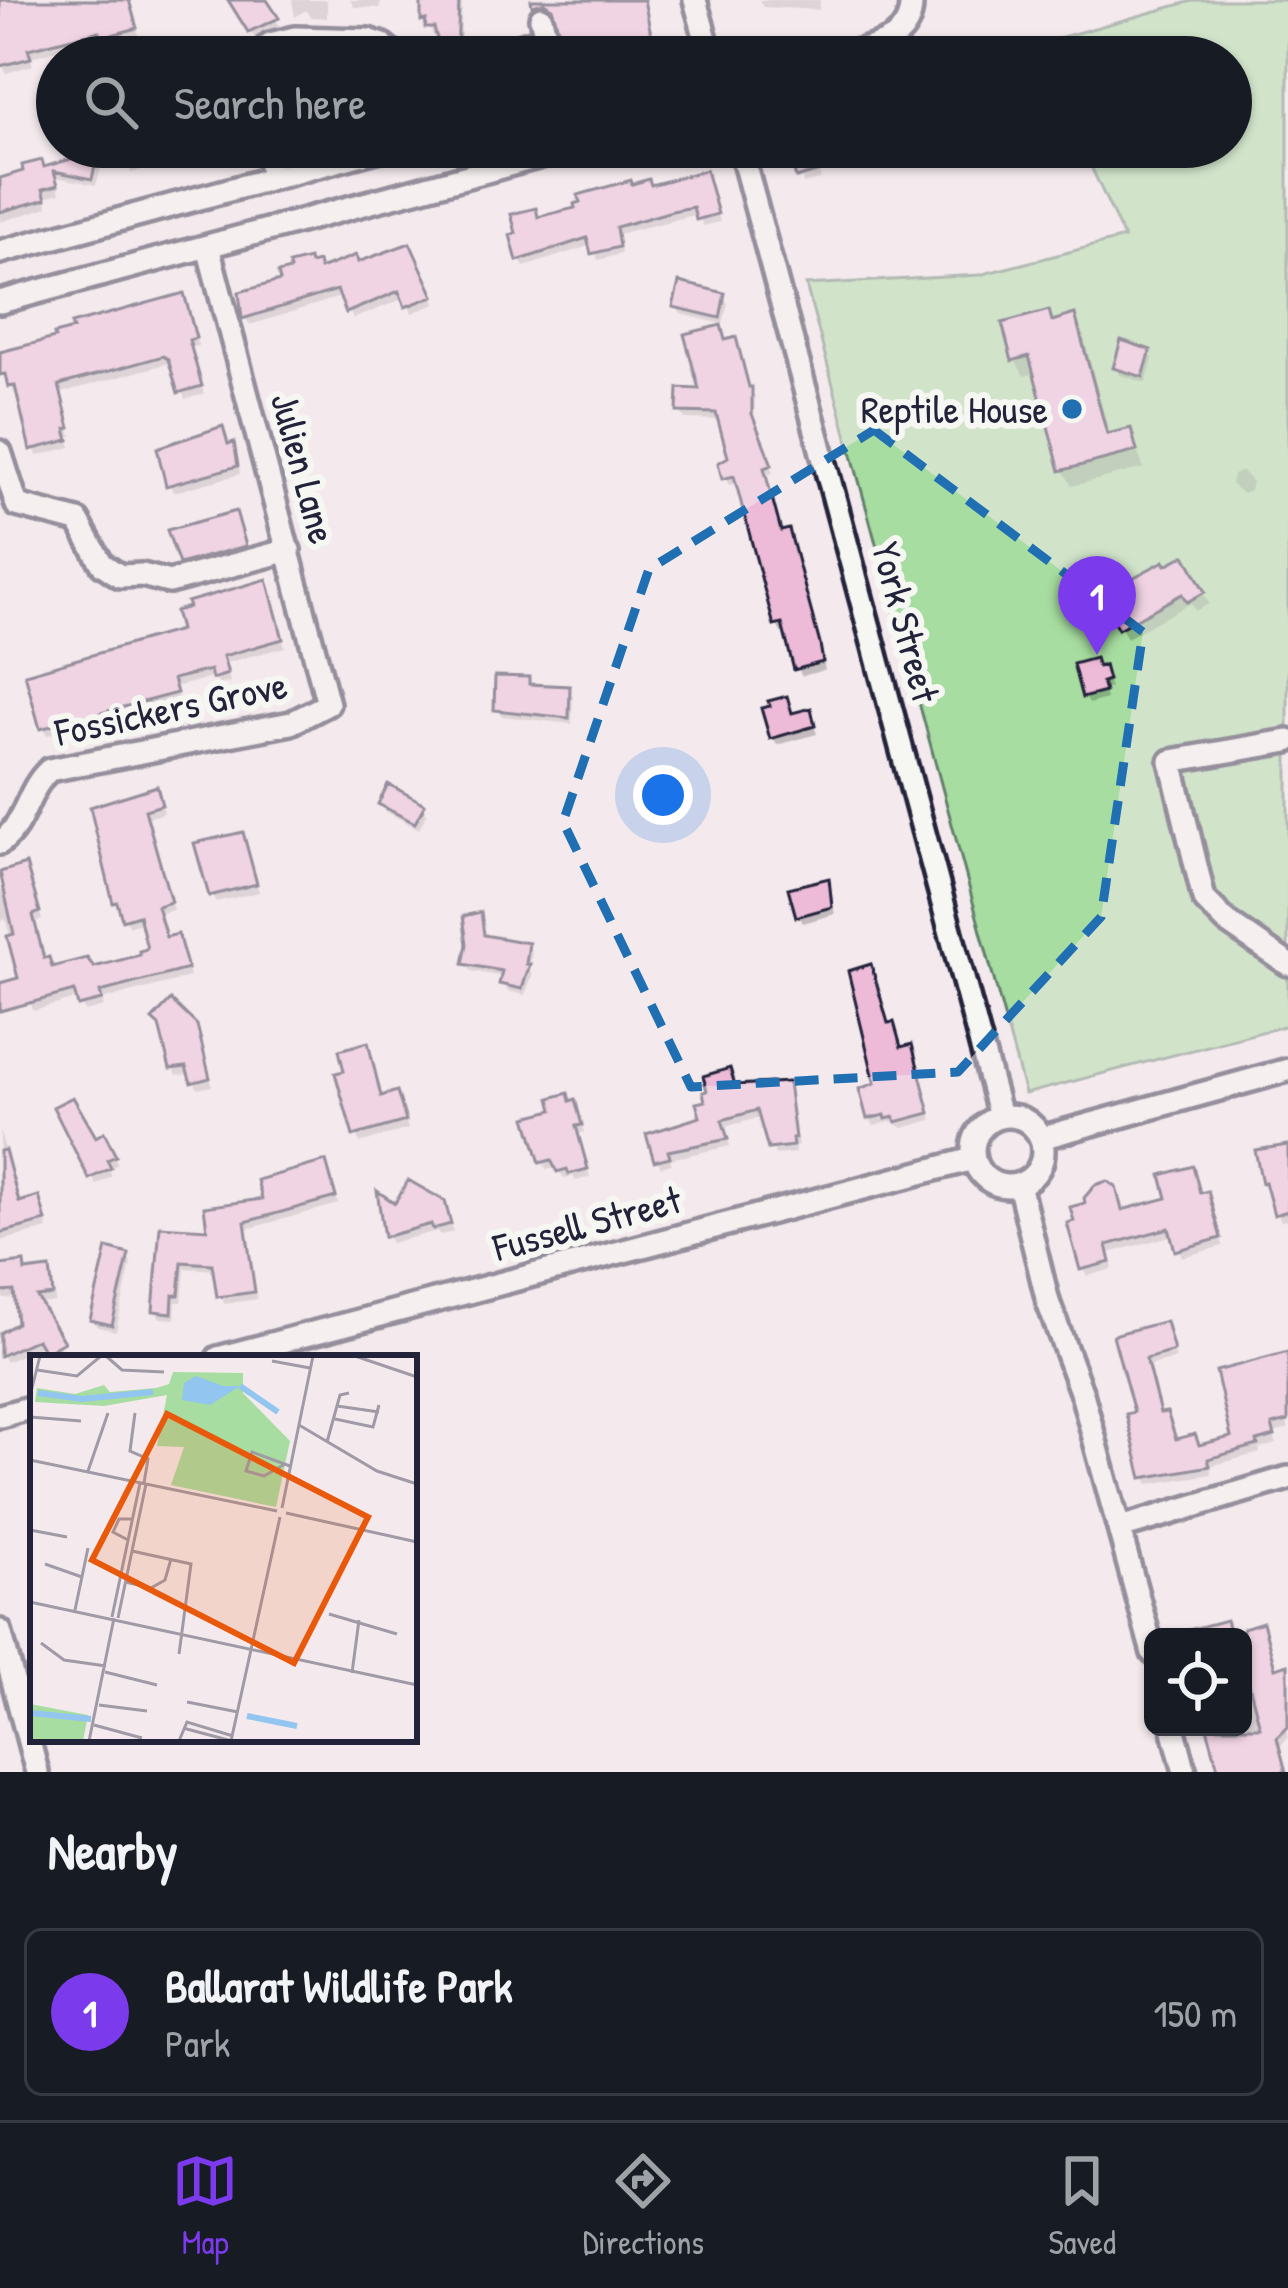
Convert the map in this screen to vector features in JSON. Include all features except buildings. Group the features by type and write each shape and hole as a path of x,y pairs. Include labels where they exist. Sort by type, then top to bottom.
{"street":[{"path":"695,0 706,36"},
{"path":"541,18 546,36"},
{"path":"271,168 273,178"},
{"path":"0,252 310,168"},
{"path":"0,302 497,168"},
{"name":"York Street","path":"746,168 1000,1116"},
{"name":"Julien Lane","path":"208,247 327,696 324,707"},
{"path":"0,452 19,508 56,512 78,521 100,560 120,576 142,575 169,582 289,550"},
{"name":"Fossickers Grove","path":"0,843 14,830 36,785 52,769 291,723 324,707"},
{"path":"1288,740 1172,761 1204,899 1227,922 1288,964"},
{"path":"1041,1138 1288,1070"},
{"path":"1000,1116 1020,1117 1041,1138 1040,1166 1018,1184 991,1181 974,1159 975,1137 1000,1116"},
{"name":"Fussell Street","path":"229,1355 974,1159"},
{"path":"1018,1184 1048,1303 1083,1397 1146,1628"},
{"path":"0,1416 30,1408"},
{"path":"1120,1528 1288,1478"},
{"path":"0,1631 37,1772"},
{"path":"1175,1736 1185,1772"}],"highlighted area":[{"path":"874,430 1143,632 1101,917 958,1072 691,1087 563,822 649,569"}],"green space":[{"path":"1196,0 1288,0 1288,1025 1025,1094 806,285 979,275 1124,238 1092,168 1252,168 1252,36 1066,36"}],"place":[{"name":"Reptile House","path":"1072,409"},
{"name":"Ballarat Wildlife Park","path":"1097,655"}]}
